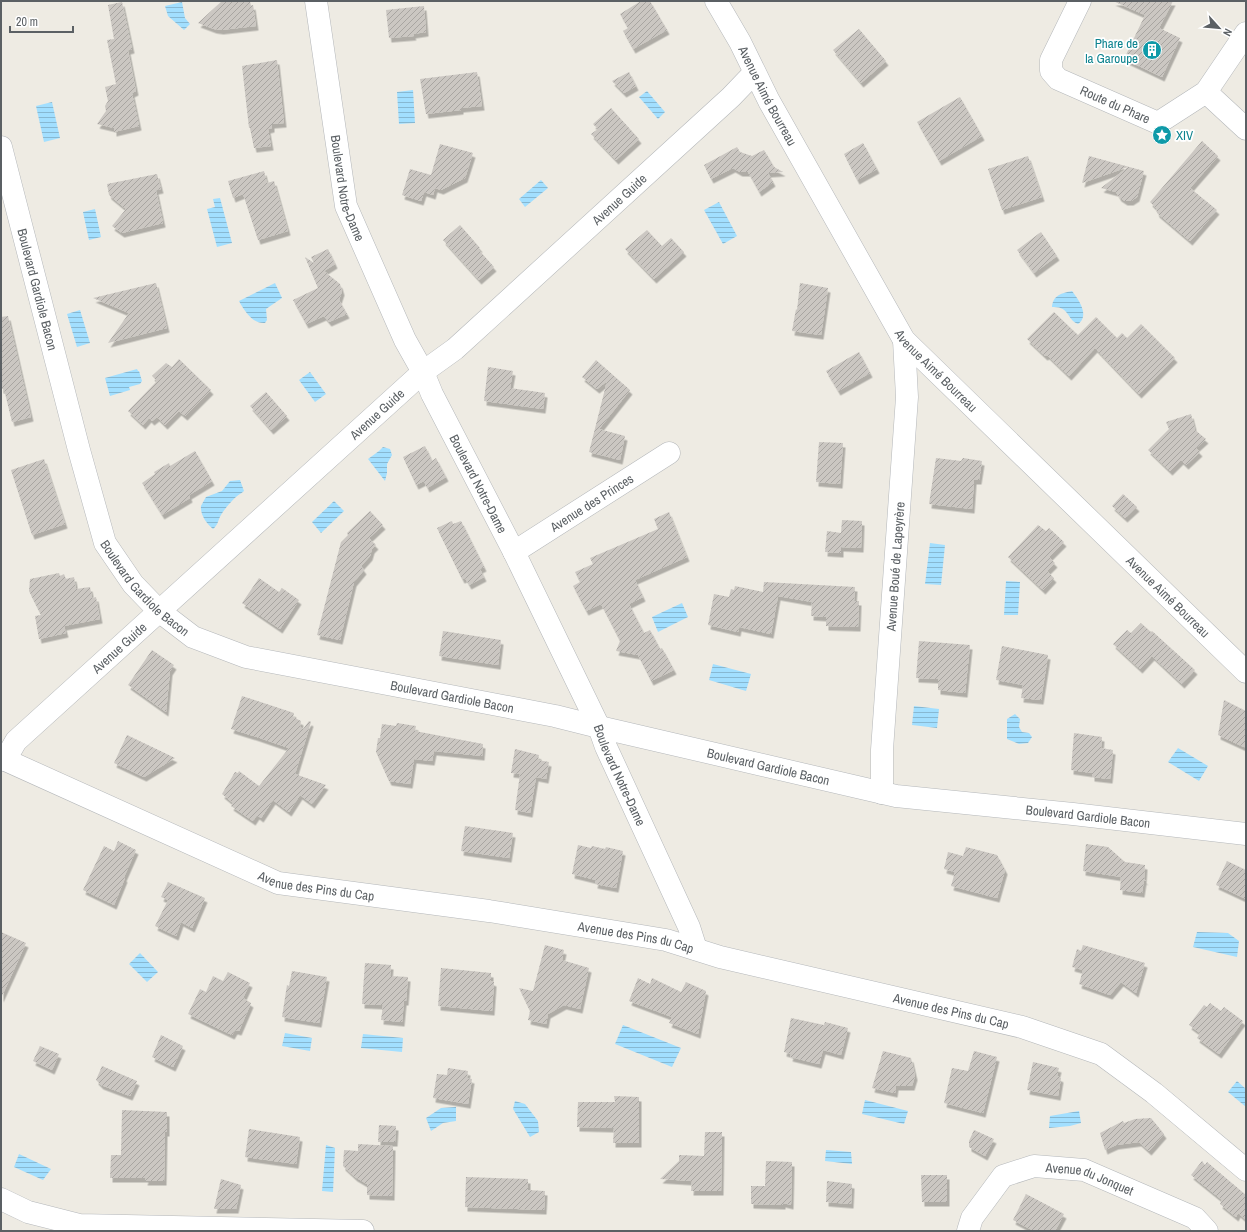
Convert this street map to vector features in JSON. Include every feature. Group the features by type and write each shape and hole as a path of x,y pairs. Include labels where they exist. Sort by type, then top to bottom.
{"street":[{"name":"Boulevard Notre-Dame","path":"316,1 346,206 405,340 423,372 432,394 514,552 599,727 606,747 689,927 696,949"},
{"name":"Avenue Aimé Bourreau","path":"716,1 740,42 754,73 904,340 1246,672"},
{"name":"Route du Phare","path":"1080,1 1051,60 1051,71 1058,79 1158,123 1206,92 1246,33"},
{"name":"Avenue Guide","path":"3,759 16,740 423,372 461,343 725,102 754,73"},
{"path":"1206,92 1246,129"},
{"name":"Boulevard Gardiole Bacon","path":"1,147 77,442 105,543 133,584 159,612 193,637 246,657 556,716 896,796 1073,814 1246,834"},
{"name":"Avenue Boué de Lapeyrère","path":"882,792 882,750 907,397 904,340"},
{"name":"Avenue des Princes","path":"514,552 669,453"},
{"name":"Avenue des Pins du Cap","path":"3,759 278,883 489,910 666,940 720,957 1022,1027 1101,1054 1154,1093 1246,1170"},
{"name":"Avenue du Jonquet","path":"968,1231 972,1218 1003,1176 1034,1166 1084,1170 1195,1218 1207,1231"},
{"path":"1,1198 28,1212 79,1225 363,1231"}],"water":[{"path":"182,2 185,18 190,24 184,30 168,16 165,6"},
{"path":"413,90 415,123 399,124 397,92"},
{"path":"647,91 665,112 658,119 639,97"},
{"path":"52,102 60,138 44,142 36,106"},
{"path":"541,180 548,188 525,207 519,199"},
{"path":"220,198 232,243 217,247 207,209 215,207 213,199"},
{"path":"719,202 737,236 723,244 704,210"},
{"path":"95,209 101,237 89,240 83,212"},
{"path":"275,283 282,298 266,309 267,320 265,323 260,323 252,319 239,301"},
{"path":"1072,291 1078,299 1083,312 1083,317 1078,324 1074,322 1062,309 1052,307 1056,297"},
{"path":"80,310 90,343 77,347 67,314"},
{"path":"137,369 142,381 140,384 129,387 130,390 110,396 105,378"},
{"path":"310,372 326,394 315,402 299,380"},
{"path":"383,447 390,449 392,455 387,464 385,481 368,459"},
{"path":"240,480 244,491 228,505 213,529 206,522 201,506 206,497 222,491 230,481"},
{"path":"334,501 344,511 321,533 312,522"},
{"path":"930,543 945,545 941,585 925,584"},
{"path":"1006,581 1020,582 1018,615 1004,615"},
{"path":"682,603 688,617 658,632 652,617"},
{"path":"713,664 751,674 746,691 709,680"},
{"path":"914,706 939,709 937,728 912,725"},
{"path":"1015,714 1020,719 1019,727 1022,732 1029,733 1032,737 1028,743 1019,744 1007,739 1007,719"},
{"path":"1178,748 1208,766 1199,781 1168,762"},
{"path":"1197,932 1228,933 1239,941 1237,957 1193,947"},
{"path":"140,953 158,972 147,982 129,964"},
{"path":"623,1025 681,1048 672,1067 615,1044"},
{"path":"285,1033 312,1038 310,1051 282,1046"},
{"path":"363,1034 403,1038 402,1052 361,1048"},
{"path":"1237,1081 1246,1089 1246,1107 1228,1092"},
{"path":"865,1100 908,1111 904,1124 862,1114"},
{"path":"515,1101 525,1104 538,1121 539,1132 530,1137 513,1109"},
{"path":"456,1107 456,1121 443,1123 431,1131 426,1118 441,1108"},
{"path":"1079,1111 1081,1123 1070,1126 1049,1128 1050,1116"},
{"path":"326,1145 335,1148 333,1192 322,1191"},
{"path":"826,1150 851,1152 852,1164 825,1161"},
{"path":"19,1154 51,1169 43,1180 14,1167"}],"building":[{"path":"222,1 250,1 251,6 253,5 256,26 221,30 198,23"},
{"path":"641,1 650,1 667,30 633,49 623,31 628,28 620,14"},
{"name":"Phare de la Garoupe","path":"1113,1 1173,1 1159,28 1180,38 1162,77 1124,59 1145,15"},
{"path":"122,2 132,49 128,50 136,91 132,93 139,126 114,132 114,128 97,124 106,111 105,106 108,101 105,87 116,84 107,40 114,39 108,5"},
{"path":"424,6 426,32 413,34 414,36 389,38 386,10"},
{"path":"859,29 886,61 861,83 833,50"},
{"path":"277,60 284,123 272,124 272,128 268,129 271,146 254,148 249,128 242,66"},
{"path":"477,72 482,106 426,114 420,79"},
{"path":"629,72 636,86 624,93 612,81"},
{"path":"960,97 982,136 939,161 917,122"},
{"path":"611,108 639,139 616,160 591,134 598,129 593,124"},
{"path":"1202,141 1218,156 1190,188 1217,210 1190,241 1157,213 1156,208 1150,202"},
{"path":"863,143 877,169 857,180 844,154"},
{"path":"440,144 473,153 465,178 441,190 435,188 433,195 424,192 421,201 402,195 410,169 431,175"},
{"path":"737,147 740,152 752,156 764,150 774,167 783,172 768,173 773,182 759,192 748,172 740,172 733,168 711,179 704,165"},
{"path":"1028,156 1042,197 1002,210 988,169"},
{"path":"1089,156 1144,171 1137,197 1131,201 1125,201 1119,197 1116,192 1101,188 1128,167 1082,183"},
{"path":"264,171 267,183 274,181 288,231 258,240 243,194 233,198 228,181"},
{"path":"157,174 161,189 156,190 163,223 122,233 112,226 126,209 109,195 107,184"},
{"path":"460,225 494,267 479,280 443,240"},
{"path":"647,230 662,246 671,238 684,252 654,279 625,249"},
{"path":"1041,232 1057,256 1034,273 1017,250"},
{"path":"328,249 335,264 324,271 340,284 342,291 339,300 347,314 329,322 324,316 306,324 293,300 318,288 305,257 314,263 311,257"},
{"path":"156,283 167,328 108,343 129,313 93,298"},
{"path":"800,283 828,288 821,335 792,331 796,309 797,310"},
{"path":"1054,312 1078,335 1096,317 1117,338 1122,333 1127,338 1141,324 1175,358 1139,394 1095,348 1069,376 1047,355 1045,356 1027,339"},
{"path":"8,316 31,417 12,422 4,389 1,389 1,317"},
{"path":"859,352 870,373 838,391 826,371"},
{"path":"179,359 211,390 185,416 179,411 165,425 157,417 152,421 149,418 143,425 128,411 157,381 152,376 166,363 172,367"},
{"path":"596,360 630,390 599,429 625,436 620,460 589,452 607,381 597,389 582,377"},
{"path":"488,367 513,371 510,388 545,393 543,409 484,401"},
{"path":"266,392 287,416 271,430 250,406"},
{"path":"1191,414 1195,430 1206,439 1196,448 1200,452 1186,465 1181,460 1170,471 1148,450 1169,429 1166,422"},
{"path":"819,442 843,443 840,484 816,482"},
{"path":"425,446 432,461 436,458 446,477 427,488 424,481 416,485 403,457"},
{"path":"195,451 212,481 189,495 190,498 162,515 142,483 155,474 154,472 169,463 170,466"},
{"path":"936,458 961,461 963,458 982,461 979,480 974,480 972,509 929,504"},
{"path":"44,459 65,524 32,535 11,470"},
{"path":"1123,494 1137,507 1125,518 1112,506"},
{"path":"370,511 383,525 369,538 376,545 372,549 370,556 361,566 364,570 354,582 340,640 317,635 341,542 348,535 347,533"},
{"path":"669,512 687,557 635,580 643,597 629,604 644,633 650,630 660,649 662,648 674,670 651,681 638,655 616,651 620,641 601,604 586,611 573,586 580,582 575,572 593,564 590,558 658,529 654,519"},
{"path":"842,520 862,521 861,548 841,547 841,553 825,552 827,531 841,533"},
{"path":"452,521 453,524 461,521 484,567 480,569 484,577 469,585 465,578 462,579 437,528"},
{"path":"1038,525 1046,531 1049,528 1064,542 1049,557 1055,563 1047,571 1054,578 1043,590 1008,557"},
{"path":"59,573 60,576 64,574 66,579 74,577 76,589 90,587 92,598 96,597 100,619 64,626 66,633 39,639 35,616 41,615 29,591 30,579"},
{"path":"259,578 279,592 282,588 299,600 280,629 242,603"},
{"path":"764,582 855,587 854,601 859,601 858,627 826,626 826,617 811,616 812,602 778,596 771,634 739,627 738,632 708,625 714,594 729,597 731,589 734,590 735,586 763,592"},
{"path":"1141,623 1195,670 1182,684 1152,656 1140,669 1113,644 1127,630 1131,633"},
{"path":"443,631 501,640 498,665 439,656"},
{"path":"919,641 970,645 965,693 938,690 938,679 916,678"},
{"path":"1002,646 1048,655 1041,700 1021,698 1023,685 996,680"},
{"path":"152,650 174,665 170,671 166,712 128,685"},
{"path":"242,696 294,713 293,717 301,721 300,727 303,729 309,721 311,722 295,774 326,785 312,804 300,795 289,812 273,800 261,818 257,815 253,821 231,806 233,803 222,794 235,772 238,773 239,771 259,786 289,748 231,729"},
{"path":"1224,700 1246,711 1246,748 1218,735"},
{"path":"397,723 416,726 415,731 483,744 482,756 434,751 432,761 414,759 410,784 389,781 376,752 382,724 396,726"},
{"path":"1074,733 1102,737 1101,748 1113,750 1110,779 1092,777 1092,773 1071,770"},
{"path":"127,735 175,758 144,777 114,763"},
{"path":"515,749 539,755 538,760 549,762 546,779 536,777 530,813 515,810 520,774 511,773"},
{"path":"465,826 513,833 509,858 461,851"},
{"path":"118,841 136,850 114,905 83,890 104,846 114,851"},
{"path":"1086,844 1108,847 1125,862 1145,865 1144,879 1146,881 1144,880 1142,893 1120,890 1121,877 1083,871"},
{"path":"578,845 605,849 606,847 623,851 616,888 595,884 596,880 572,874"},
{"path":"966,847 997,855 1005,870 997,898 951,886 955,872 944,869 948,852 963,856"},
{"path":"1227,861 1246,870 1246,899 1216,885"},
{"path":"168,882 205,898 192,928 181,922 176,936 155,926 168,900 161,897"},
{"path":"1,932 26,943 1,998"},
{"path":"545,945 564,950 562,960 589,968 580,1009 564,1005 548,1014 546,1024 528,1020 530,1011 519,988 533,991"},
{"path":"1083,945 1145,963 1136,993 1121,982 1110,995 1079,984 1083,970 1072,967 1077,949 1081,951"},
{"path":"365,963 391,965 390,976 408,977 402,1022 381,1020 383,1005 362,1004"},
{"path":"441,968 491,973 491,981 494,982 492,1011 438,1006"},
{"path":"292,971 327,977 319,1023 282,1017 287,985 289,986"},
{"path":"228,972 250,983 243,998 251,1003 239,1031 235,1030 232,1035 188,1014 200,989 206,992 213,976 223,981"},
{"path":"638,978 650,984 652,978 681,992 686,982 706,991 698,1034 669,1023 672,1017 629,1001"},
{"path":"1210,1003 1221,1011 1224,1007 1243,1021 1219,1054 1197,1038 1200,1033 1189,1025 1204,1005 1207,1007"},
{"path":"791,1018 824,1025 825,1022 848,1028 841,1055 823,1050 819,1064 790,1057 791,1054 784,1052"},
{"path":"161,1035 183,1046 173,1067 152,1057"},
{"path":"40,1046 59,1054 52,1070 33,1061"},
{"path":"883,1051 911,1058 915,1076 912,1086 896,1086 895,1093 872,1088"},
{"path":"974,1051 997,1057 983,1113 944,1103 952,1068 968,1071"},
{"path":"1033,1062 1059,1068 1057,1076 1061,1078 1058,1096 1027,1090"},
{"path":"102,1066 137,1081 130,1096 101,1085 96,1080"},
{"path":"448,1068 468,1071 467,1078 472,1079 468,1104 433,1098 437,1074 447,1075"},
{"path":"614,1096 639,1097 639,1143 613,1143 614,1128 577,1127 578,1102 615,1102"},
{"path":"122,1110 167,1112 164,1181 145,1181 146,1178 110,1178 111,1155 121,1155"},
{"path":"1151,1118 1164,1134 1149,1151 1139,1142 1116,1145 1105,1150 1100,1133 1123,1121 1124,1123 1135,1119"},
{"path":"379,1125 396,1126 395,1142 378,1142"},
{"path":"249,1129 300,1137 296,1164 245,1157"},
{"path":"974,1130 994,1139 985,1156 969,1147 969,1141"},
{"path":"705,1132 722,1132 721,1191 691,1191 692,1181 660,1179 679,1161 679,1155 704,1156"},
{"path":"358,1144 393,1146 392,1196 367,1195 367,1184 355,1177 343,1166 344,1150 358,1151"},
{"path":"766,1161 792,1162 791,1205 783,1203 783,1205 751,1204 751,1186 765,1186"},
{"path":"1202,1161 1205,1165 1207,1162 1246,1195 1246,1220 1238,1213 1236,1217 1220,1204 1222,1200 1191,1175"},
{"path":"921,1175 947,1175 947,1202 922,1202"},
{"path":"466,1177 528,1179 528,1190 545,1191 544,1210 465,1207"},
{"path":"221,1179 241,1185 236,1209 214,1209"},
{"path":"827,1181 852,1184 851,1204 826,1202"},
{"path":"1026,1194 1064,1214 1055,1231 1034,1231 1013,1220"}],"place":[{"name":"Phare de la Garoupe","path":"1152,50"},
{"name":"XIV","path":"1162,135"}]}
